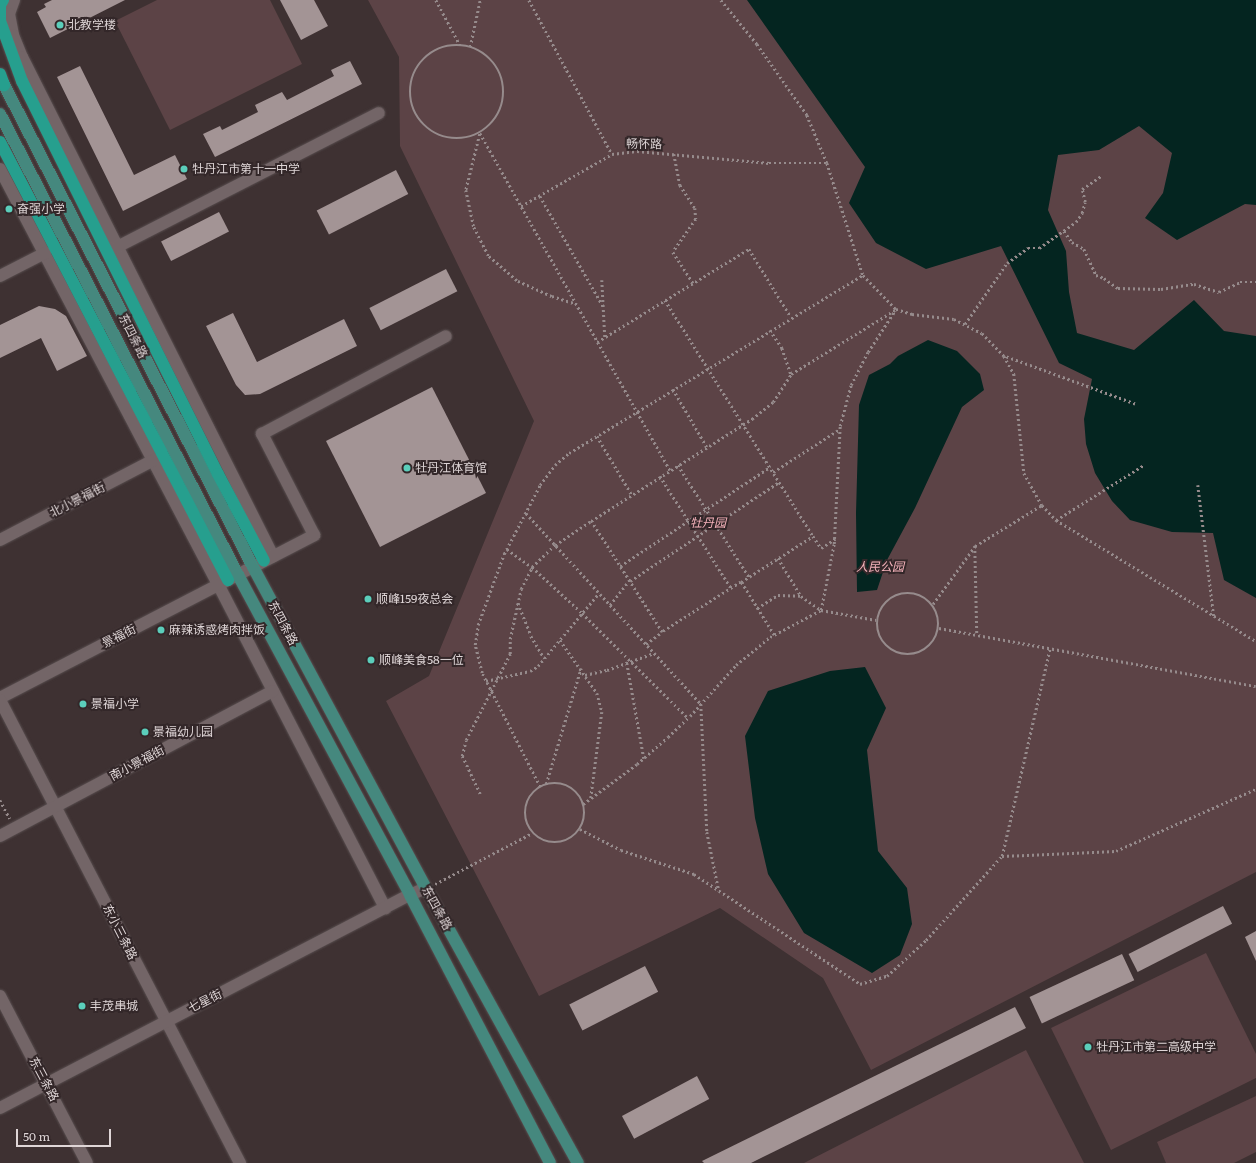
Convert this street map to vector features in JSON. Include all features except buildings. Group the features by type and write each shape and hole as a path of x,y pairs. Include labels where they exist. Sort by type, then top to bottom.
{"highway":[{"path":"3,0 0,5 0,21 22,81 263,561"},
{"path":"0,142 188,491 228,580"}],"main road":[{"name":"东四条路","path":"1,79 207,480 263,561 426,888 578,1163"},
{"path":"0,114 188,491"},
{"path":"228,580 410,895 550,1163"}],"street":[{"path":"14,0 9,14 13,35 22,57 117,247 263,561"},
{"path":"117,247 379,113"},
{"path":"0,169 154,460 228,580 273,691 385,908"},
{"path":"0,276 45,253"},
{"name":"景福街","path":"0,699 314,535 262,434 446,336"},
{"name":"北小景福街","path":"0,540 154,460"},
{"name":"南小景福街","path":"0,836 273,691"},
{"name":"东小三条路","path":"0,699 240,1163"},
{"name":"七星街","path":"0,1108 426,888"},
{"name":"东三条路","path":"0,996 87,1163"}],"path":[{"path":"436,0 460,44"},
{"path":"470,47 480,0"},
{"name":"畅怀路","path":"529,0 612,154 637,151 769,163 827,163"},
{"path":"721,0 757,44 807,115 827,163 863,274 896,309 912,314 954,319 982,333 1004,356 1014,374 1024,473 1042,505 1056,520 1214,617 1256,641"},
{"path":"460,44 476,48 490,57 499,70 505,85 504,101 499,115 489,127 480,133 461,139 446,138 432,132 420,122 413,109 410,94 412,78 418,65 430,53 444,46 460,44"},
{"path":"480,133 670,470"},
{"path":"480,133 466,190 474,227 489,256 518,281 552,296 576,304"},
{"path":"521,206 612,154"},
{"path":"674,154 680,185 695,208 696,219 673,252 693,284"},
{"path":"965,324 1006,262 1028,248 1039,248 1076,222 1082,213 1085,202 1082,189 1101,176"},
{"path":"540,196 604,306"},
{"path":"1064,231 1072,242 1084,249 1096,275 1104,278 1118,288 1161,289 1194,284 1219,292 1240,282 1256,282"},
{"path":"597,342 749,249 791,317"},
{"path":"540,787 482,673 475,645 478,625 507,549 540,485 555,465 569,452 863,274"},
{"path":"602,280 605,337"},
{"path":"665,300 821,548 835,539"},
{"path":"480,794 462,756 466,740 492,692 510,654 510,639 521,590 532,567 555,545 632,494 743,424 773,402 791,374 896,309"},
{"path":"821,610 835,539 840,429 851,385 868,352 896,309"},
{"path":"770,330 782,348 791,374"},
{"path":"1004,356 1135,404"},
{"path":"673,389 707,447"},
{"path":"773,472 840,429"},
{"path":"597,436 632,494"},
{"path":"678,465 749,577"},
{"path":"1056,520 1144,465"},
{"path":"620,566 770,467"},
{"path":"660,476 731,588"},
{"path":"610,605 629,581 779,482"},
{"path":"1198,485 1214,617"},
{"path":"932,604 975,546 1042,505"},
{"path":"526,513 701,704 707,832 719,892"},
{"path":"591,521 662,632"},
{"path":"646,644 662,632 813,536"},
{"path":"975,546 977,635"},
{"path":"507,549 532,567 582,613 688,718"},
{"path":"778,558 801,596 821,610 876,620"},
{"path":"741,582 774,635"},
{"path":"904,592 915,593 925,597 932,604 938,613 939,628 933,643 926,650 916,654 906,655 896,653 887,648 880,640 876,620 879,610 885,601 894,595 904,592"},
{"path":"486,681 530,671 560,640 599,593"},
{"path":"757,608 778,595 801,596"},
{"path":"518,603 530,636 544,658"},
{"path":"583,804 644,758 688,718 736,665 774,635 821,610"},
{"path":"939,628 1256,686"},
{"path":"560,640 597,693 602,712 591,798"},
{"path":"580,829 621,850 694,874 860,984 887,976 926,940 1002,856 1050,648"},
{"path":"585,675 607,670 654,653"},
{"path":"627,663 644,758"},
{"path":"546,784 581,668"},
{"path":"555,783 565,785 574,790 583,804 584,817 580,829 568,840 549,842 540,839 532,833 527,825 525,815 526,805 530,796 540,787 546,784 555,783"},
{"path":"1002,856 1116,851 1256,789"},
{"path":"0,800 15,828"},
{"path":"426,888 532,833"}],"green space":[{"path":"157,0 270,0 302,64 170,130 115,21"},
{"name":"人民公园","path":"368,0 1256,0 1256,872 871,1070 823,978 720,908 539,996 386,701 429,676 534,421 400,146 399,57"},
{"path":"1206,953 1256,1054 1256,1078 1111,1150 1051,1028"},
{"path":"1026,1050 1084,1163 804,1163"},
{"path":"1256,1096 1256,1152 1234,1163 1166,1163 1157,1142"}],"water":[{"path":"747,0 1256,0 1256,205 1245,204 1177,240 1145,218 1163,193 1172,153 1139,126 1099,150 1058,155 1048,210 1066,251 1069,292 1077,333 1134,350 1194,300 1224,331 1256,336 1256,598 1224,580 1213,533 1172,532 1130,520 1112,501 1095,473 1086,444 1084,419 1092,379 1059,363 1001,246 926,269 876,243 849,203 865,167"},
{"path":"928,340 957,351 980,374 984,390 962,407 915,508 887,560 877,590 857,592 856,513 859,405 869,375 890,364 898,356"},
{"path":"865,667 886,708 867,750 878,851 907,888 912,924 900,955 872,973 804,933 768,874 755,818 745,736 768,691 830,671"}],"place":[{"name":"北教学楼","path":"60,25"},
{"name":"牡丹江市第十一中学","path":"184,169"},
{"name":"奋强小学","path":"9,209"},
{"name":"牡丹江体育馆","path":"407,468"},
{"name":"顺峰159夜总会","path":"368,599"},
{"name":"麻辣诱惑烤肉拌饭","path":"161,630"},
{"name":"顺峰美食58一位","path":"371,660"},
{"name":"景福小学","path":"83,704"},
{"name":"景福幼儿园","path":"145,732"},
{"name":"丰茂串城","path":"82,1006"},
{"name":"牡丹江市第二高级中学","path":"1088,1047"}],"park label":[{"name":"牡丹园","path":"708,523"}]}
